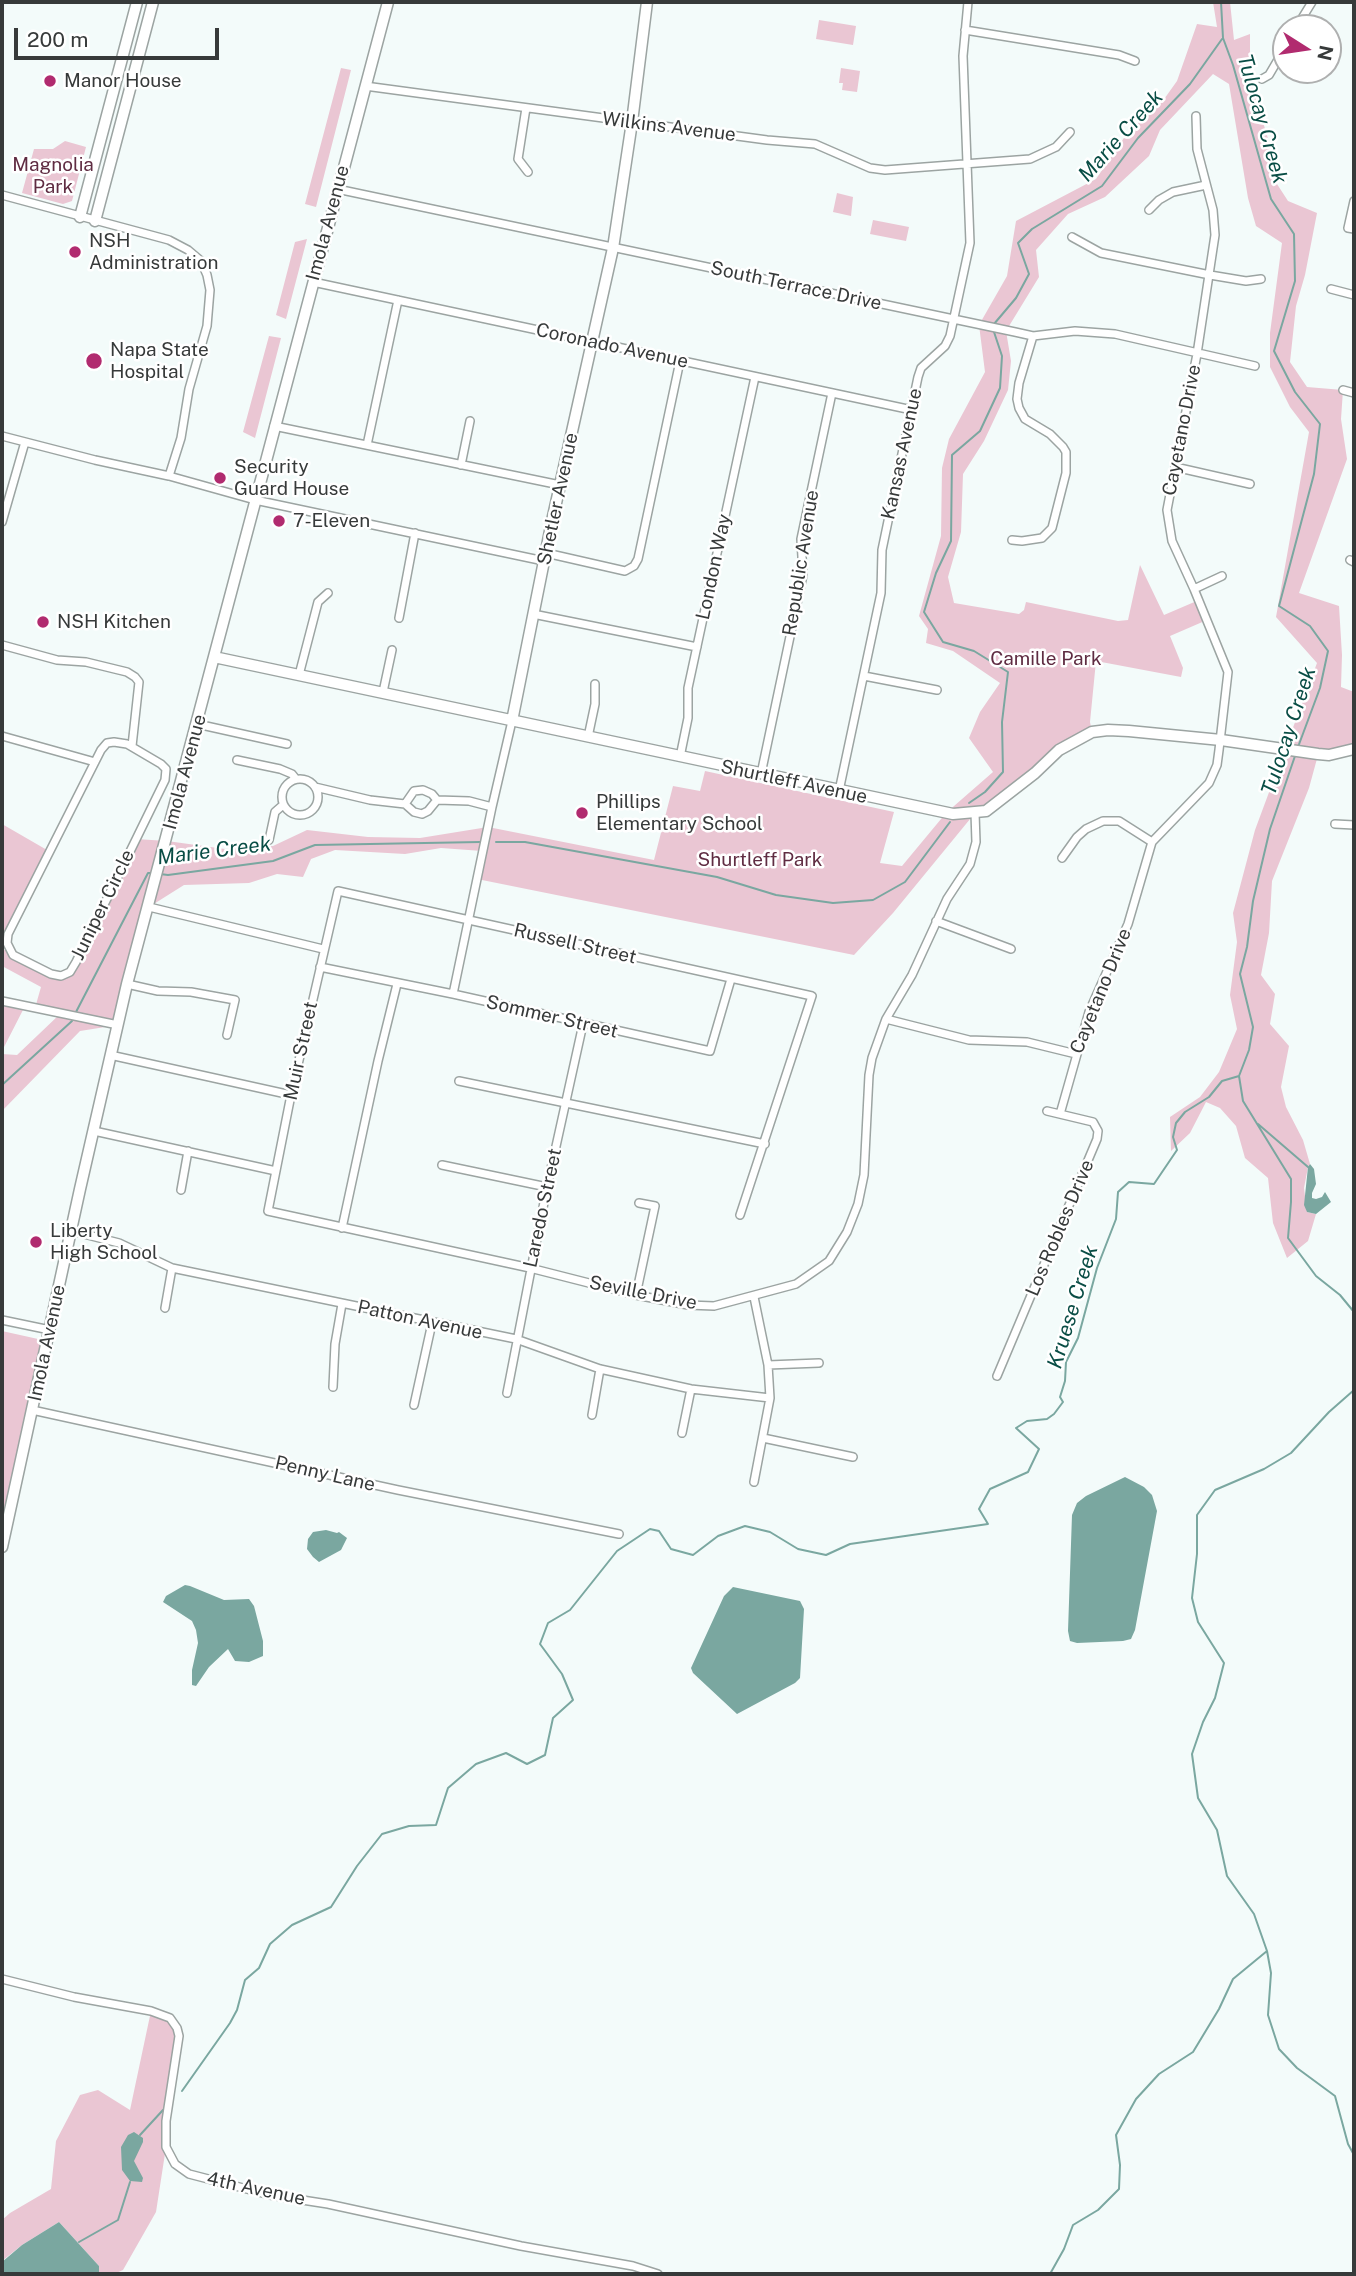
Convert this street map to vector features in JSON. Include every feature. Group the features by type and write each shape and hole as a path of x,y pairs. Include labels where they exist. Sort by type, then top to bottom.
{"street":[{"path":"80,217 137,2"},
{"path":"95,221 153,2"},
{"name":"Imola Avenue","path":"2,1547 127,984 388,2"},
{"name":"Shetler Avenue","path":"453,994 560,485 613,248 647,2"},
{"name":"Kansas Avenue","path":"839,791 881,593 882,550 921,368 945,346 954,320 971,243 963,56 968,2"},
{"path":"965,30 1119,55 1135,61"},
{"path":"1262,79 1272,70"},
{"name":"Wilkins Avenue","path":"365,86 767,140 816,144 870,168 907,169 1030,159 1056,147 1070,132"},
{"path":"526,108 518,159 528,172"},
{"name":"Cayetano Drive","path":"1060,1114 1094,999 1128,924 1153,842 1209,783 1217,765 1221,740 1228,672 1172,541 1168,522 1168,496 1197,354 1215,234 1213,210 1197,149 1196,116"},
{"path":"1149,210 1173,192 1206,185"},
{"name":"South Terrace Drive","path":"337,189 1033,336 1074,331 1115,334 1255,366"},
{"path":"2,195 177,243 201,261 210,290 206,326 189,389 181,439 169,476"},
{"path":"1354,201 1348,228 1354,229"},
{"path":"1072,237 1101,253 1210,275 1247,281 1261,279"},
{"name":"Coronado Avenue","path":"313,282 912,410"},
{"path":"1331,289 1354,295"},
{"path":"367,445 398,300"},
{"path":"1012,540 1042,537 1052,528 1066,473 1066,452 1063,447 1051,434 1025,419 1019,408 1019,383 1033,336"},
{"path":"2,436 169,476 255,500 415,533 625,571 634,566 638,559 680,360"},
{"name":"London Way","path":"680,757 688,718 688,688 696,647 755,377"},
{"path":"1343,390 1354,393"},
{"name":"Republic Avenue","path":"761,774 803,575 802,539 832,393"},
{"path":"461,465 470,421"},
{"path":"274,426 560,485"},
{"path":"2,522 25,442"},
{"path":"1175,467 1250,484"},
{"path":"399,618 415,533"},
{"path":"1194,589 1222,576"},
{"path":"299,675 318,602 328,593"},
{"path":"533,614 696,647"},
{"path":"2,645 57,660 86,662 135,677 139,682 132,746"},
{"path":"383,692 392,649"},
{"name":"Shurtleff Avenue","path":"214,657 941,812 975,813"},
{"path":"864,676 937,691"},
{"path":"588,737 595,704 595,684"},
{"path":"197,724 287,744"},
{"path":"975,813 986,811 1035,773 1059,750 1092,732 1108,730 1221,740 1329,755 1354,748"},
{"path":"2,736 95,762"},
{"name":"Juniper Circle","path":"107,743 132,746 166,769 165,780 76,962 70,972 61,976 51,974 13,955 7,943 8,933 107,743"},
{"path":"237,760 280,769 292,774 296,779"},
{"path":"315,786 318,798 314,809 309,813 292,813 284,805 284,788 296,779 370,800 405,804 414,812 422,814 437,800"},
{"path":"405,804 414,791 423,790 437,800 469,801 492,807"},
{"path":"269,840 275,812 284,805"},
{"name":"Seville Drive","path":"268,1211 688,1305 714,1306 796,1284 829,1261 854,1219 864,1175 872,1058 886,1019 912,975 936,921 970,864 976,842 975,813"},
{"path":"1062,858 1077,837 1090,825 1103,821 1119,821 1153,842"},
{"path":"1335,824 1354,825"},
{"name":"Russell Street","path":"338,891 812,996 765,1144"},
{"name":"Muir Street","path":"268,1211 291,1095 338,891"},
{"path":"149,907 323,949"},
{"path":"936,921 1011,949"},
{"name":"Sommer Street","path":"320,967 710,1051 731,979"},
{"path":"127,984 158,991 191,992 235,1000 227,1035"},
{"path":"342,1228 397,984"},
{"path":"2,1001 117,1026"},
{"path":"886,1019 968,1040 1027,1042 1076,1054"},
{"name":"Laredo Street","path":"507,1393 530,1268 583,1024"},
{"path":"110,1055 291,1095"},
{"path":"459,1081 765,1144 740,1215"},
{"name":"Los Robles Drive","path":"997,1376 1097,1139 1098,1131 1093,1122 1047,1111"},
{"path":"94,1131 276,1171"},
{"path":"181,1190 188,1151"},
{"path":"442,1165 547,1187"},
{"path":"636,1295 655,1206 639,1203"},
{"name":"Patton Avenue","path":"72,1231 119,1243 172,1268 516,1339 600,1369 691,1389 770,1398"},
{"path":"165,1308 172,1268"},
{"path":"754,1297 768,1365 770,1398 754,1482"},
{"path":"333,1387 335,1344 341,1304"},
{"path":"2,1320 50,1330"},
{"path":"414,1405 432,1323"},
{"path":"768,1365 819,1363"},
{"path":"592,1415 600,1369"},
{"path":"682,1433 691,1389"},
{"name":"Penny Lane","path":"32,1410 398,1490 619,1534"},
{"path":"763,1438 853,1457"},
{"name":"4th Avenue","path":"2,1979 74,1997 151,2011 170,2018 179,2036 166,2121 166,2147 175,2164 188,2174 270,2195 328,2204 521,2246 633,2266 658,2274"}],"green space":[{"path":"1213,2 1230,2 1234,40 1250,34 1250,79 1269,142 1277,184 1288,201 1317,213 1296,306 1290,362 1307,387 1343,390 1341,419 1347,459 1299,593 1339,606 1341,687 1354,692 1354,749 1318,755 1309,788 1272,881 1269,933 1261,975 1275,994 1270,1024 1289,1046 1281,1087 1286,1107 1303,1140 1310,1164 1304,1188 1307,1212 1316,1214 1308,1241 1287,1258 1273,1223 1268,1178 1245,1158 1236,1126 1220,1108 1206,1102 1190,1133 1171,1151 1170,1117 1200,1097 1219,1072 1237,1029 1230,995 1237,942 1233,913 1255,830 1317,663 1276,617 1309,432 1290,407 1270,367 1270,333 1282,243 1256,226 1248,198 1229,84 1213,74 1160,130 1149,156 1105,197 1068,214 1036,250 1039,277 1006,331 1011,361 1008,390 984,441 963,474 961,532 948,577 954,603 1019,614 1024,610 1026,602 1118,621 1128,620 1140,565 1164,615 1199,600 1207,620 1170,636 1183,668 1181,677 1096,661 1090,722 1092,732 975,813 893,913 854,955 477,879 482,851 441,848 405,854 335,850 311,859 303,877 277,874 249,883 184,885 149,907 118,1025 80,1031 2,1111 2,1054 17,1055 60,1014 35,1008 41,987 2,966 2,950 9,950 51,974 70,972 136,839 225,849 273,846 307,830 368,837 420,838 488,827 654,860 673,786 700,791 705,771 894,812 880,863 902,866 946,813 993,772 969,738 980,712 1000,683 953,651 926,643 928,629 919,616 941,536 942,468 949,439 985,372 979,325 1007,276 1016,221 1096,179 1128,132 1162,102 1177,81 1197,24 1217,27"},
{"path":"819,20 856,26 853,45 816,39"},
{"path":"341,68 351,70 316,207 305,204"},
{"path":"841,68 860,71 857,92 842,90 843,83 839,83"},
{"name":"Magnolia Park","path":"65,141 86,147 72,201 63,204 22,193 34,149 53,149"},
{"path":"837,193 853,197 851,216 833,212"},
{"path":"873,220 909,227 906,241 870,234"},
{"path":"307,239 286,319 276,315 295,242"},
{"path":"269,336 281,338 255,438 243,432"},
{"path":"2,824 47,850 2,937"},
{"path":"2,1001 25,1006 2,1051"},
{"path":"2,1331 47,1341 2,1547"},
{"path":"151,2011 170,2018 177,2028 166,2147 156,2212 123,2270 114,2274 98,2274 99,2266 59,2222 2,2261 2,2220 51,2189 56,2141 80,2095 98,2090 130,2110"}],"shaded area":[{"path":"1310,1164 1314,1169 1316,1184 1312,1198 1322,1197 1325,1192 1331,1202 1316,1214 1307,1212 1304,1205"},
{"path":"1125,1477 1144,1487 1152,1495 1157,1511 1135,1630 1131,1639 1123,1641 1070,1641 1068,1631 1072,1515 1077,1503 1086,1496"},
{"path":"313,1532 339,1532 347,1538 341,1550 319,1562 307,1549 308,1539"},
{"path":"185,1585 224,1600 249,1599 254,1606 263,1641 263,1656 249,1662 235,1661 228,1649 209,1667 196,1686 192,1685 192,1670 198,1643 196,1630 192,1621 163,1602 166,1596"},
{"path":"733,1587 800,1601 804,1609 800,1678 737,1714 693,1673 691,1668 724,1596"},
{"path":"134,2132 143,2138 134,2161 143,2178 142,2182 130,2181 122,2170 121,2147 128,2135"},
{"path":"59,2222 99,2266 99,2274 2,2274 2,2262 22,2245"}],"waterway":[{"name":"Tulocay Creek","path":"1221,2 1223,38 1271,199 1294,234 1295,281 1274,351 1295,392 1320,424 1314,474 1279,606 1310,626 1328,651 1320,688 1298,747"},
{"name":"Marie Creek","path":"994,324 1016,298 1029,274 1018,243 1032,229 1102,186 1138,138 1190,84 1222,39"},
{"name":"Marie Creek","path":"969,803 985,792 1003,772 1002,722 1008,672 974,651 943,642 924,612 936,573 951,541 952,455 980,431 1000,388 1002,356 993,329"},
{"name":"Tulocay Creek","path":"1295,756 1270,829 1240,974 1253,1027 1249,1050 1239,1076 1243,1101 1291,1179 1288,1238 1316,1276 1340,1295 1354,1312"},
{"name":"Marie Creek","path":"496,842 525,842 717,877 776,895 833,903 873,900 905,882 950,822"},
{"name":"Marie Creek","path":"160,874 273,861 315,845 480,842"},
{"name":"Marie Creek","path":"76,1012 148,873 151,873"},
{"name":"Marie Creek","path":"2,1085 72,1021"},
{"name":"Kruese Creek","path":"182,2091 230,2023 237,2010 245,1980 259,1968 270,1944 292,1925 331,1907 357,1866 382,1834 409,1826 436,1825 448,1788 476,1764 506,1753 527,1764 545,1755 553,1718 573,1700 562,1674 540,1644 548,1623 570,1610 617,1551 650,1529 659,1531 671,1549 693,1555 718,1536 745,1526 770,1532 798,1549 826,1555 850,1544 988,1524 979,1509 990,1489 1028,1472 1039,1449 1016,1428 1027,1421 1047,1419 1063,1402 1060,1397 1065,1381 1066,1362 1078,1338 1097,1268 1116,1219 1118,1192 1129,1182 1154,1184 1177,1150 1173,1137 1176,1123 1185,1112 1209,1097 1222,1081 1239,1076"},
{"path":"1258,1124 1308,1167"},
{"name":"Tulocay Creek","path":"1050,2274 1073,2225 1098,2210 1119,2189 1120,2165 1116,2135 1136,2099 1159,2074 1193,2052 1219,2009 1233,1979 1267,1951 1254,1914 1227,1876 1217,1830 1198,1798 1192,1754 1215,1698 1224,1663 1198,1622 1192,1598 1197,1554 1197,1515 1215,1490 1264,1469 1291,1453 1329,1412 1354,1390"},
{"path":"1267,1951 1271,1973 1268,2015 1279,2049 1297,2068 1335,2096 1348,2144 1354,2155"},
{"name":"Kruese Creek","path":"140,2135 163,2110"},
{"name":"Kruese Creek","path":"79,2242 118,2220 130,2182"}],"place":[{"name":"Manor House","path":"50,81"},
{"name":"NSH Administration","path":"75,252"},
{"name":"Napa State Hospital","path":"94,361"},
{"name":"Security Guard House","path":"220,478"},
{"name":"7-Eleven","path":"279,521"},
{"name":"NSH Kitchen","path":"43,622"},
{"name":"Phillips Elementary School","path":"582,813"},
{"name":"Liberty High School","path":"36,1242"}],"park label":[{"name":"Camille Park","path":"1046,659"},
{"name":"Shurtleff Park","path":"760,860"}]}
